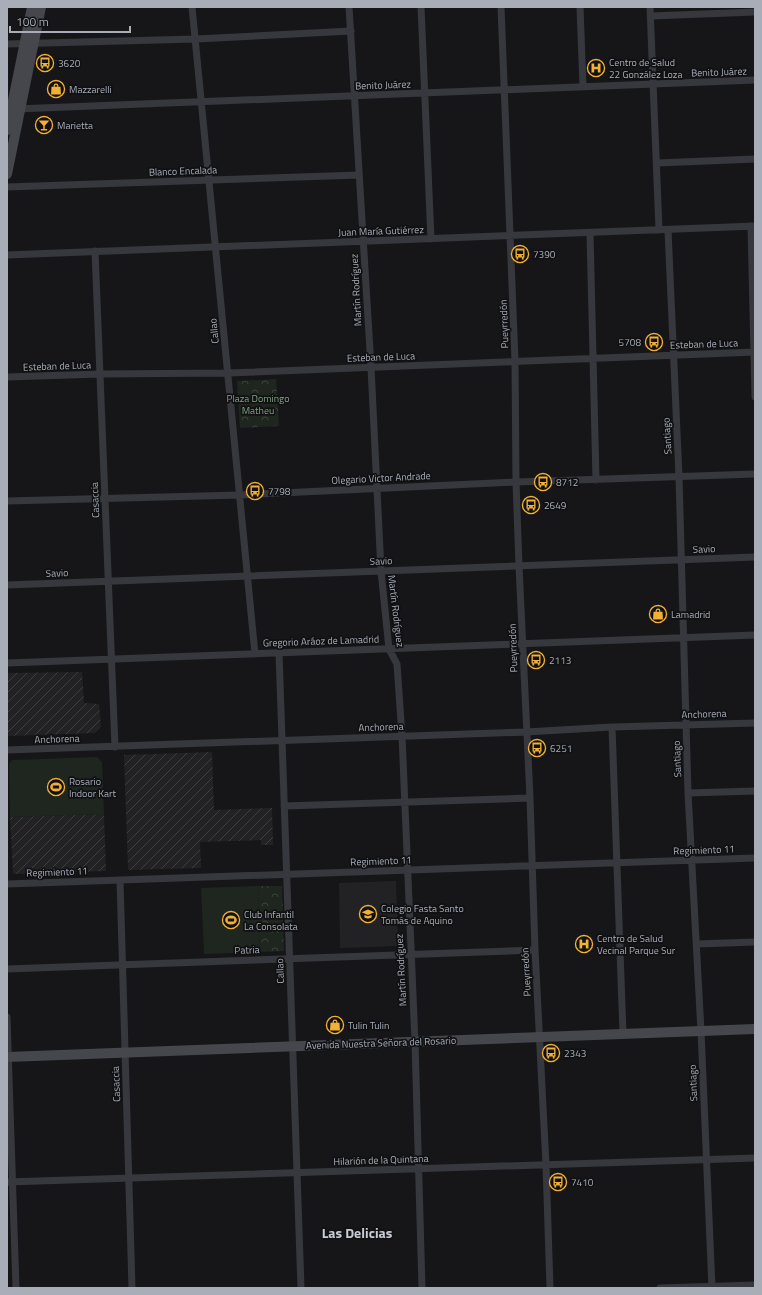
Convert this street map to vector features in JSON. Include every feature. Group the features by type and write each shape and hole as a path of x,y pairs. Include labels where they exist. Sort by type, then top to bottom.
{"street":[{"path":"7,174 16,109 29,43 32,7"},
{"path":"29,43 41,7"},
{"name":"Callao","path":"192,7 255,654"},
{"name":"Martín Rodríguez","path":"349,7 371,367 381,571 389,648 397,664 402,736 410,955 415,1042 422,1288"},
{"path":"421,7 431,239"},
{"name":"Pueyrredón","path":"501,7 516,361 516,482 519,566 524,644 526,732 546,1165 550,1288"},
{"path":"580,7 584,87"},
{"path":"650,7 659,230"},
{"path":"651,16 755,12"},
{"path":"7,44 196,39 351,31"},
{"name":"Benito Juárez","path":"16,109 202,103 755,80"},
{"path":"7,130 16,109"},
{"path":"657,163 755,159"},
{"name":"Blanco Encalada","path":"7,186 208,181 359,175"},
{"path":"753,226 755,397"},
{"name":"Juan María Gutiérrez","path":"7,255 753,226"},
{"name":"Santiago","path":"668,230 685,638 688,793 697,944 712,1287"},
{"path":"590,233 596,480"},
{"name":"Casaccia","path":"95,251 115,747"},
{"name":"Esteban de Luca","path":"7,377 100,374 228,373 754,352"},
{"name":"Olegario Victor Andrade","path":"7,502 240,495 516,482 755,474"},
{"name":"Savio","path":"7,585 755,557"},
{"name":"Gregorio Aráoz de Lamadrid","path":"7,663 755,635"},
{"name":"Callao","path":"279,653 302,1288"},
{"name":"Anchorena","path":"7,750 526,732 612,727 755,722"},
{"path":"612,727 623,1034"},
{"path":"688,793 755,791"},
{"path":"284,806 530,798"},
{"name":"Regimiento 11","path":"7,884 755,858"},
{"name":"Casaccia","path":"120,880 132,1288"},
{"path":"697,944 755,942"},
{"name":"Patria","path":"7,969 535,950"},
{"path":"7,1016 10,1182 16,1288"},
{"name":"Avenida Nuestra Señora del Rosario","path":"8,1057 755,1029"},
{"name":"Hilarión de la Quintana","path":"10,1182 755,1158"},
{"path":"660,1288 755,1285"}],"shaded area":[{"path":"82,672 84,703 99,704 101,727 95,733 7,736 7,673"},
{"path":"212,752 214,810 272,808 273,845 261,845 261,840 200,842 201,868 128,870 124,755"},
{"path":"104,814 106,871 13,874 10,817"},
{"name":"Colegio Fasta Santo Tomás de Aquino","path":"396,881 398,946 340,948 339,883"}],"green space":[{"name":"Plaza Domingo Matheu","path":"276,379 279,426 240,428 237,381"},
{"name":"Rosario Indoor Kart","path":"97,757 102,762 104,814 10,817 9,764 12,760"},
{"path":"258,886 282,886 284,951 260,952"},
{"name":"Club Infantil La Consolata","path":"258,886 260,952 204,954 201,888"}],"place":[{"name":"3620","path":"45,63"},
{"name":"Centro de Salud 22 González Loza","path":"596,68"},
{"name":"Mazzarelli","path":"56,89"},
{"name":"Marietta","path":"44,125"},
{"name":"7390","path":"520,254"},
{"name":"5708","path":"654,342"},
{"name":"8712","path":"543,482"},
{"name":"7798","path":"255,491"},
{"name":"2649","path":"531,505"},
{"name":"Lamadrid","path":"658,614"},
{"name":"2113","path":"536,660"},
{"name":"6251","path":"537,748"},
{"name":"Rosario Indoor Kart","path":"56,787"},
{"name":"Colegio Fasta Santo Tomás de Aquino","path":"368,914"},
{"name":"Club Infantil La Consolata","path":"231,920"},
{"name":"Centro de Salud Vecinal Parque Sur","path":"584,944"},
{"name":"Tulin Tulin","path":"335,1025"},
{"name":"2343","path":"551,1053"},
{"name":"7410","path":"558,1182"}],"district":[{"name":"Las Delicias","path":"357,1232"}]}
